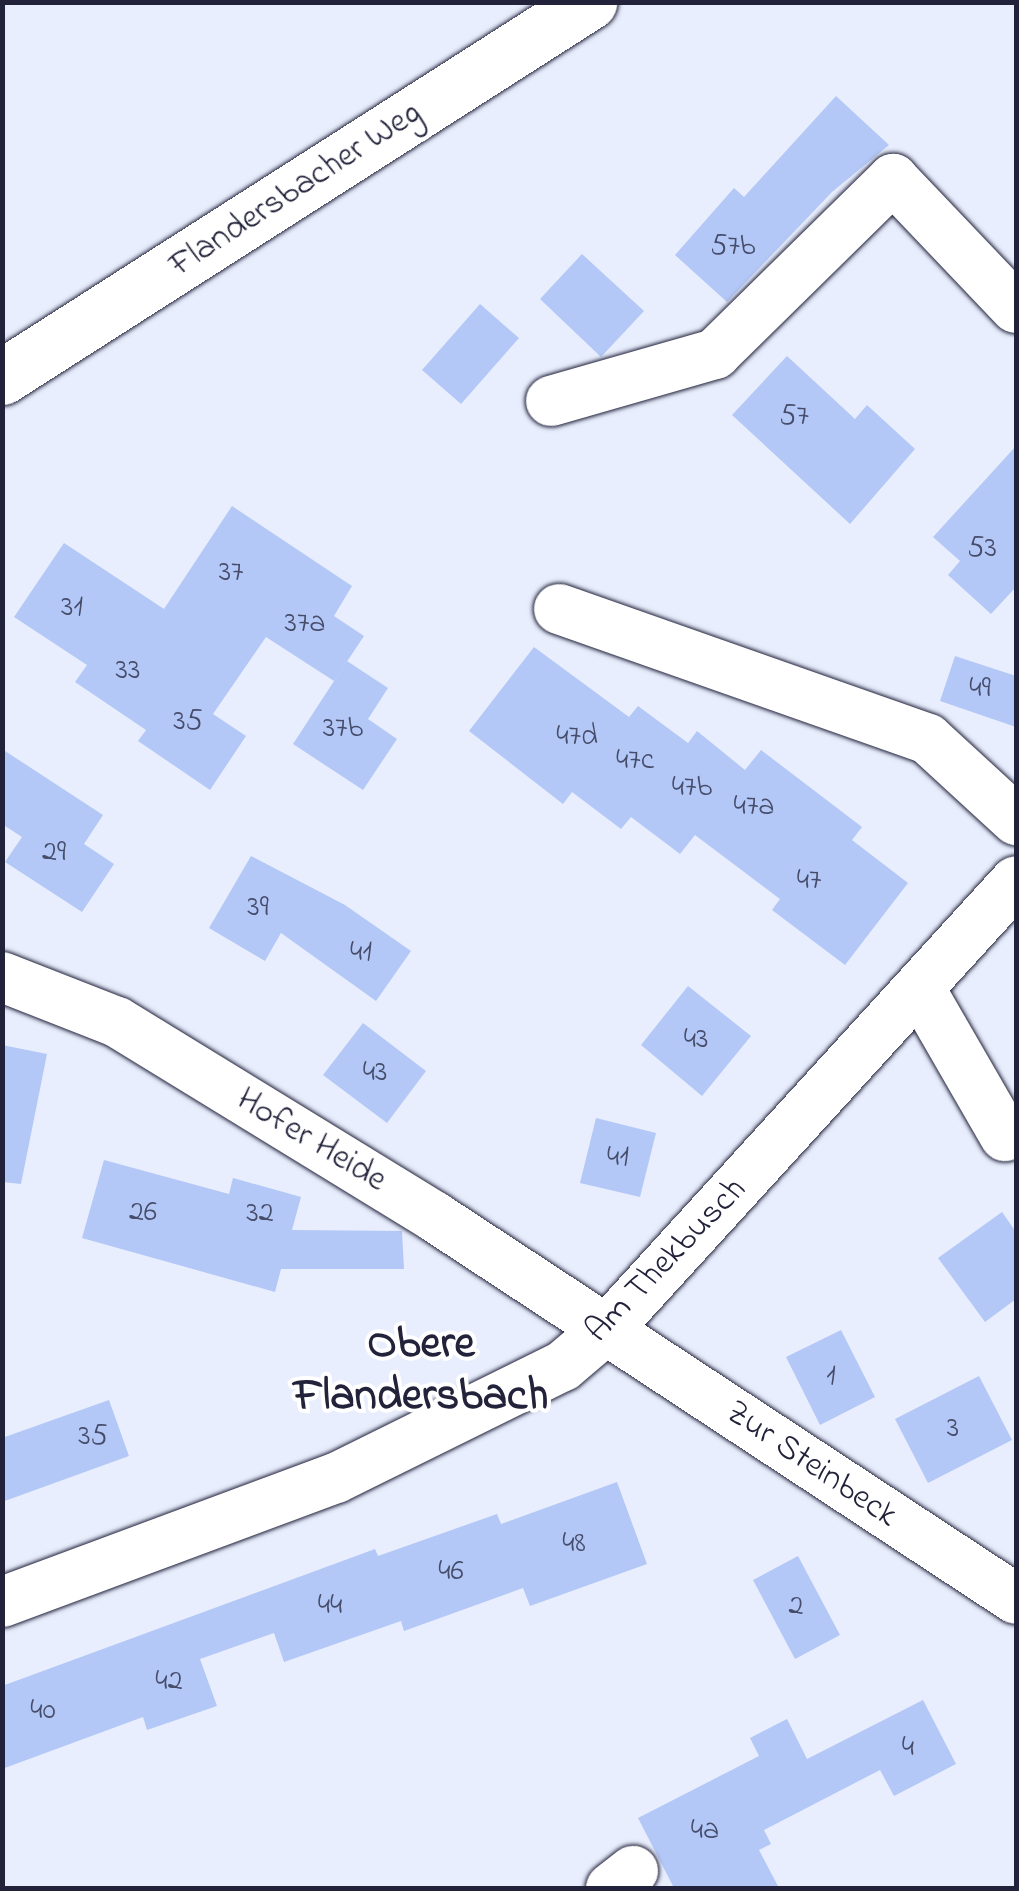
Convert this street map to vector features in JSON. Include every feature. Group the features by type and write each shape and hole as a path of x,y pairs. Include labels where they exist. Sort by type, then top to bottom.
{"main road":[{"name":"Flandersbacher Weg","path":"2,377 589,2"}],"street":[{"path":"551,401 715,354 892,178 1016,308"},
{"path":"558,609 928,740 1016,820"},
{"name":"Am Thekbusch","path":"2,1602 336,1478 526,1390 610,1326 920,990 1016,880"},
{"name":"Hofer Heide","path":"2,978 116,1022 610,1326"},
{"path":"920,990 1005,1136"},
{"name":"Zur Steinbeck","path":"610,1326 1016,1598"}],"building":[{"path":"836,96 889,145 832,192 727,302 675,255 734,188 744,197"},
{"path":"582,254 644,311 601,357 540,299"},
{"path":"480,304 519,338 461,404 422,370"},
{"path":"787,356 855,419 867,405 915,449 850,524 732,415"},
{"path":"1016,446 1016,587 991,614 948,575 960,561 933,537"},
{"path":"232,506 352,586 334,616 364,636 334,681 266,637 213,714 246,736 210,790 138,741 146,730 75,682 87,665 14,617 64,543 164,609"},
{"path":"534,647 629,717 638,706 688,743 697,731 745,770 761,750 862,827 852,840 908,883 845,965 772,910 780,899 695,835 680,854 631,817 621,829 572,792 563,804 469,731"},
{"path":"955,656 1016,676 1016,727 940,701"},
{"path":"347,661 388,688 368,719 397,739 363,790 293,744"},
{"path":"2,749 103,815 84,844 114,864 82,912 5,862 22,837 2,824"},
{"path":"251,856 345,905 411,951 376,1001 281,933 265,961 209,928"},
{"path":"688,986 751,1036 702,1096 641,1045"},
{"path":"363,1023 426,1071 387,1123 323,1075"},
{"path":"2,1045 47,1054 21,1184 2,1182"},
{"path":"596,1118 656,1133 640,1197 580,1183"},
{"path":"104,1160 229,1194 233,1178 301,1197 292,1230 402,1231 404,1269 281,1269 275,1292 82,1238"},
{"path":"1002,1212 1016,1232 1016,1299 985,1322 938,1258"},
{"path":"841,1330 875,1397 820,1425 786,1357"},
{"path":"979,1376 1012,1440 928,1483 895,1419"},
{"path":"109,1400 129,1456 2,1502 2,1438"},
{"path":"617,1482 647,1564 530,1606 523,1588 404,1631 401,1621 284,1662 274,1633 200,1659 217,1706 147,1730 143,1717 2,1769 2,1686 375,1549 378,1556 497,1514 501,1524"},
{"path":"798,1556 840,1635 795,1659 753,1580"},
{"path":"923,1700 956,1764 894,1796 880,1770 764,1830 771,1844 759,1850 779,1888 674,1888 638,1818 759,1756 750,1738 787,1719 807,1759"}],"district":[{"name":"Obere Flandersbach","path":"421,1372"}]}
